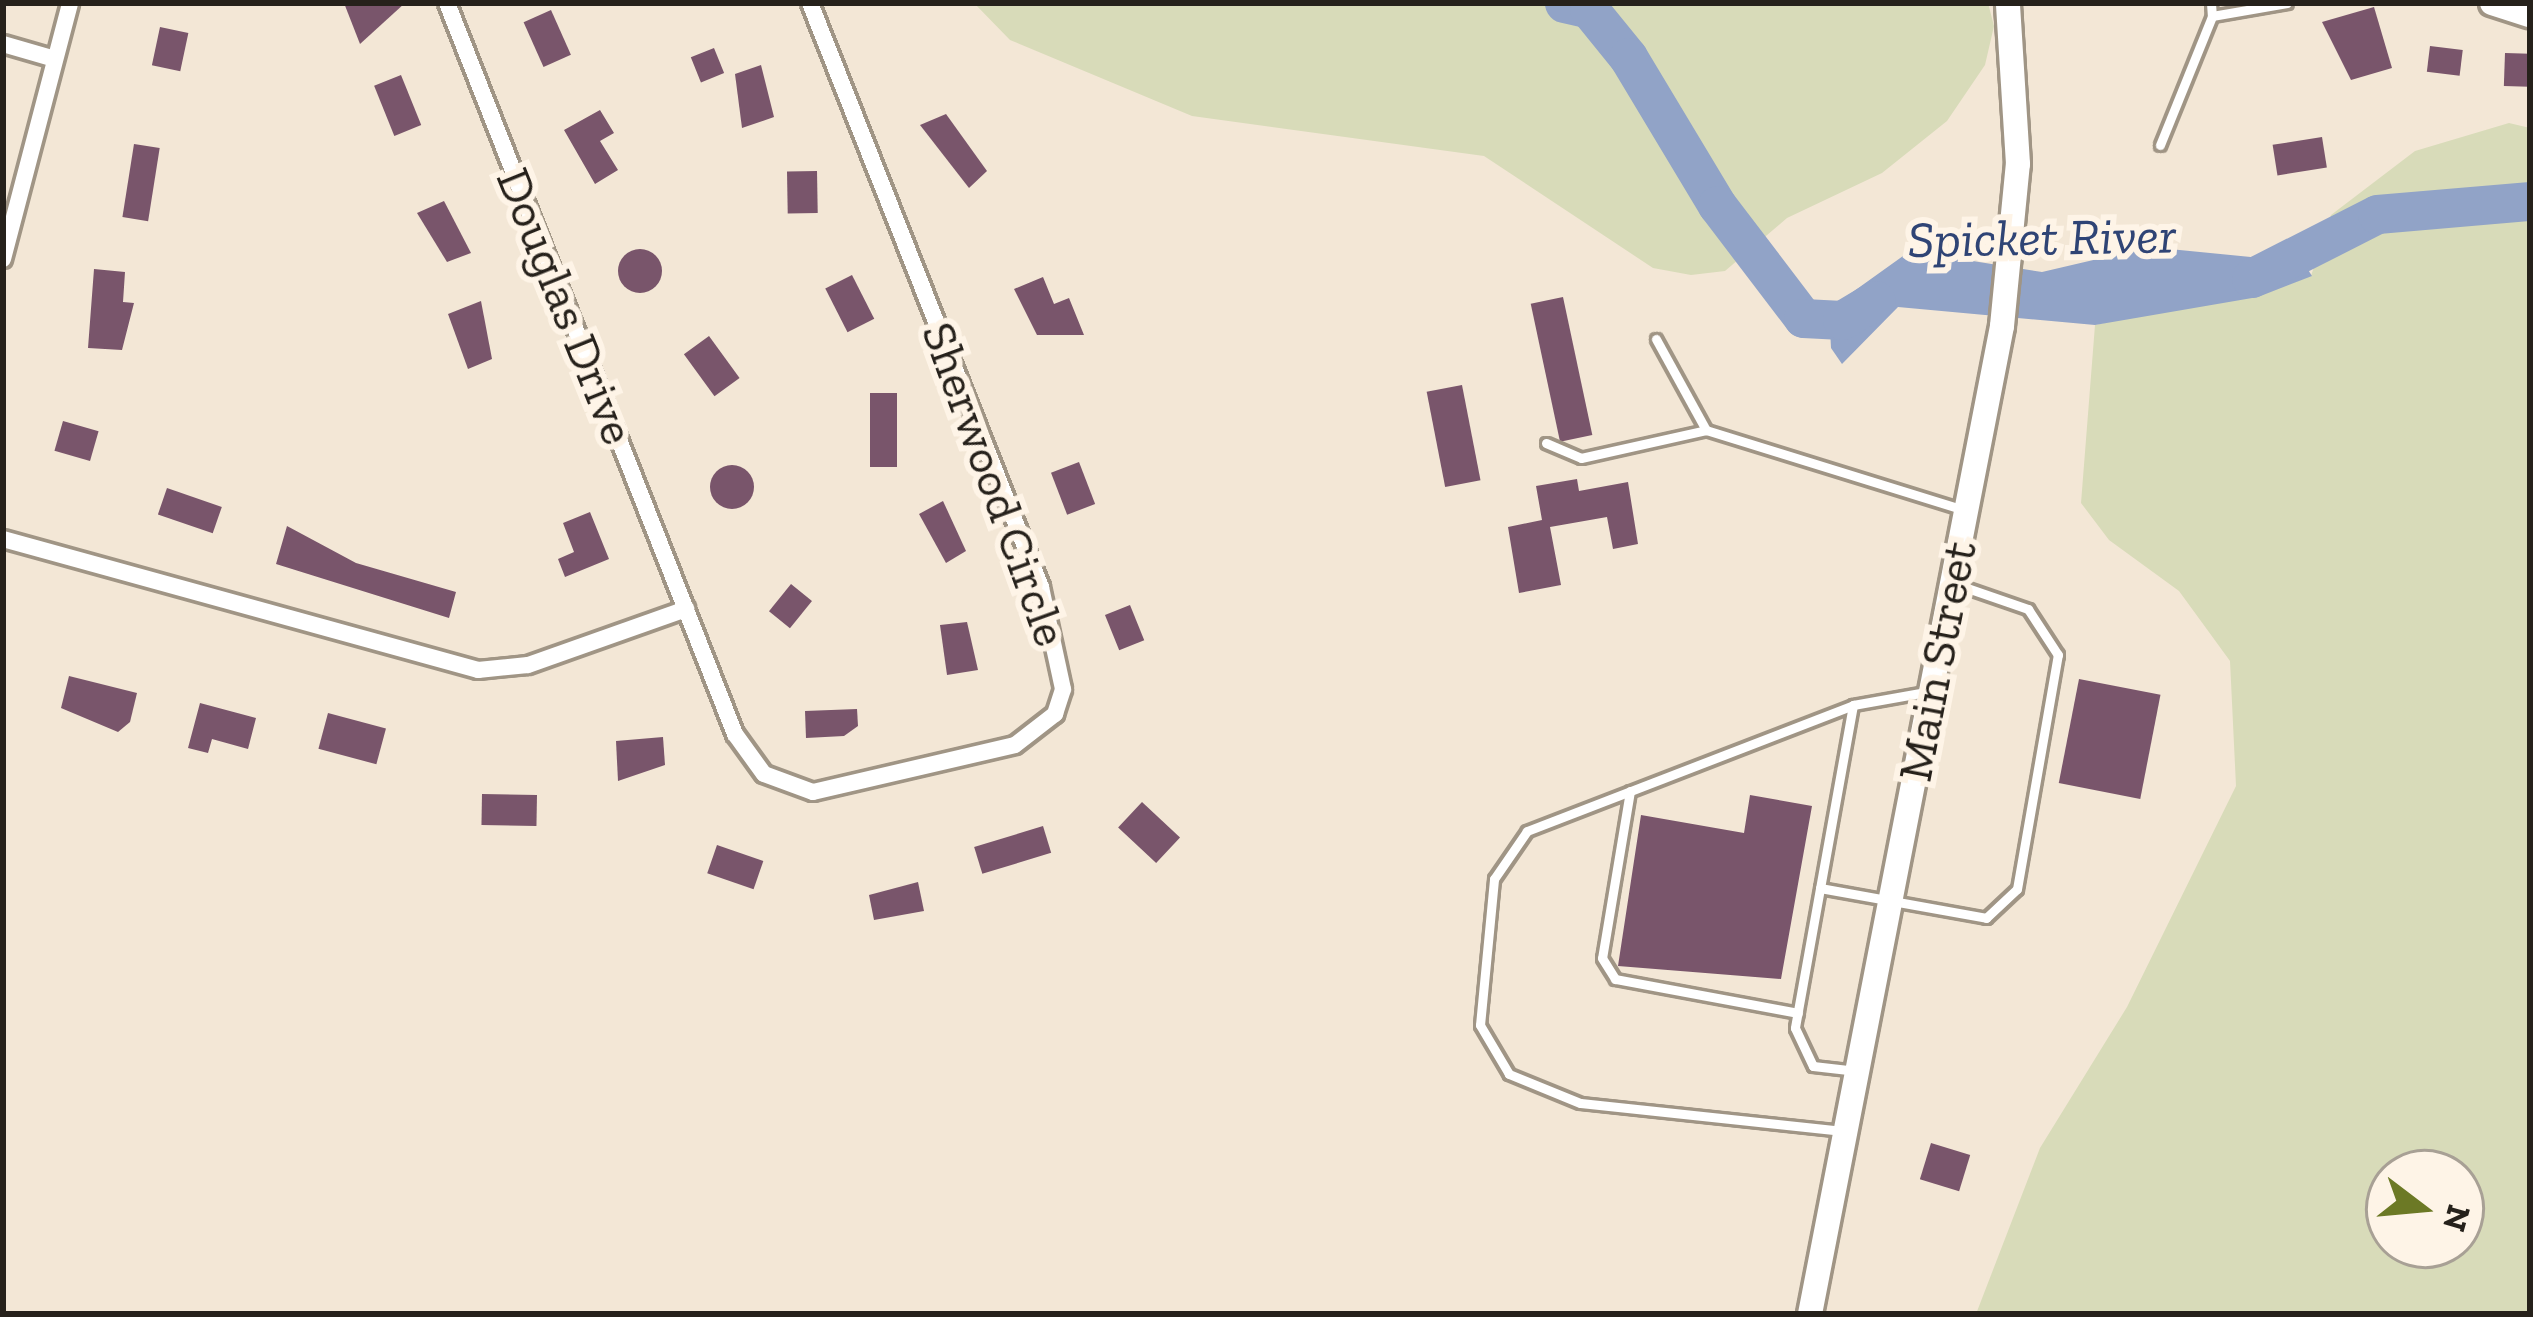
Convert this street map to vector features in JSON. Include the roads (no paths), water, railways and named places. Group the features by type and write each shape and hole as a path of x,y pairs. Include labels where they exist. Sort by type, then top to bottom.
{"main road":[{"name":"Main Street","path":"1810,1314 2002,326 2011,262 2018,104 2008,3"},
{"path":"2492,3 2530,14"}],"street":[{"path":"3,259 70,3"},
{"name":"Douglas Drive","path":"447,3 686,609"},
{"name":"Sherwood Circle","path":"686,609 747,756 792,788 891,780 1015,745 1055,714 1063,689 1041,587 810,3"},
{"path":"3,44 55,59"},
{"path":"3,539 478,670 528,665 686,609"}],"lane":[{"path":"2160,145 2212,16 2211,3"},
{"path":"2212,16 2287,3"},
{"path":"1656,339 1706,430"},
{"path":"1546,443 1581,458 1706,430 1966,511"},
{"path":"1820,888 1986,918 2017,889 2058,655 2028,609 1952,583"},
{"path":"1847,1131 1580,1103 1509,1074 1480,1025 1494,879 1527,831 1853,705 1931,691"},
{"path":"1853,705 1798,1012 1813,1066 1859,1071"},
{"path":"1630,791 1602,958 1615,980 1798,1012"}],"water":[{"path":"2293,246 2312,276 2258,297 2095,325 1898,307 1842,364 1831,348 1829,309 1910,251 2042,272 2149,247 2261,258"}],"waterway":[{"name":"Spicket River","path":"1564,3 1589,9 1628,57 1717,205 1803,318 1842,320 1875,300"},
{"name":"Spicket River","path":"2251,278 2377,214 2530,201"}]}
